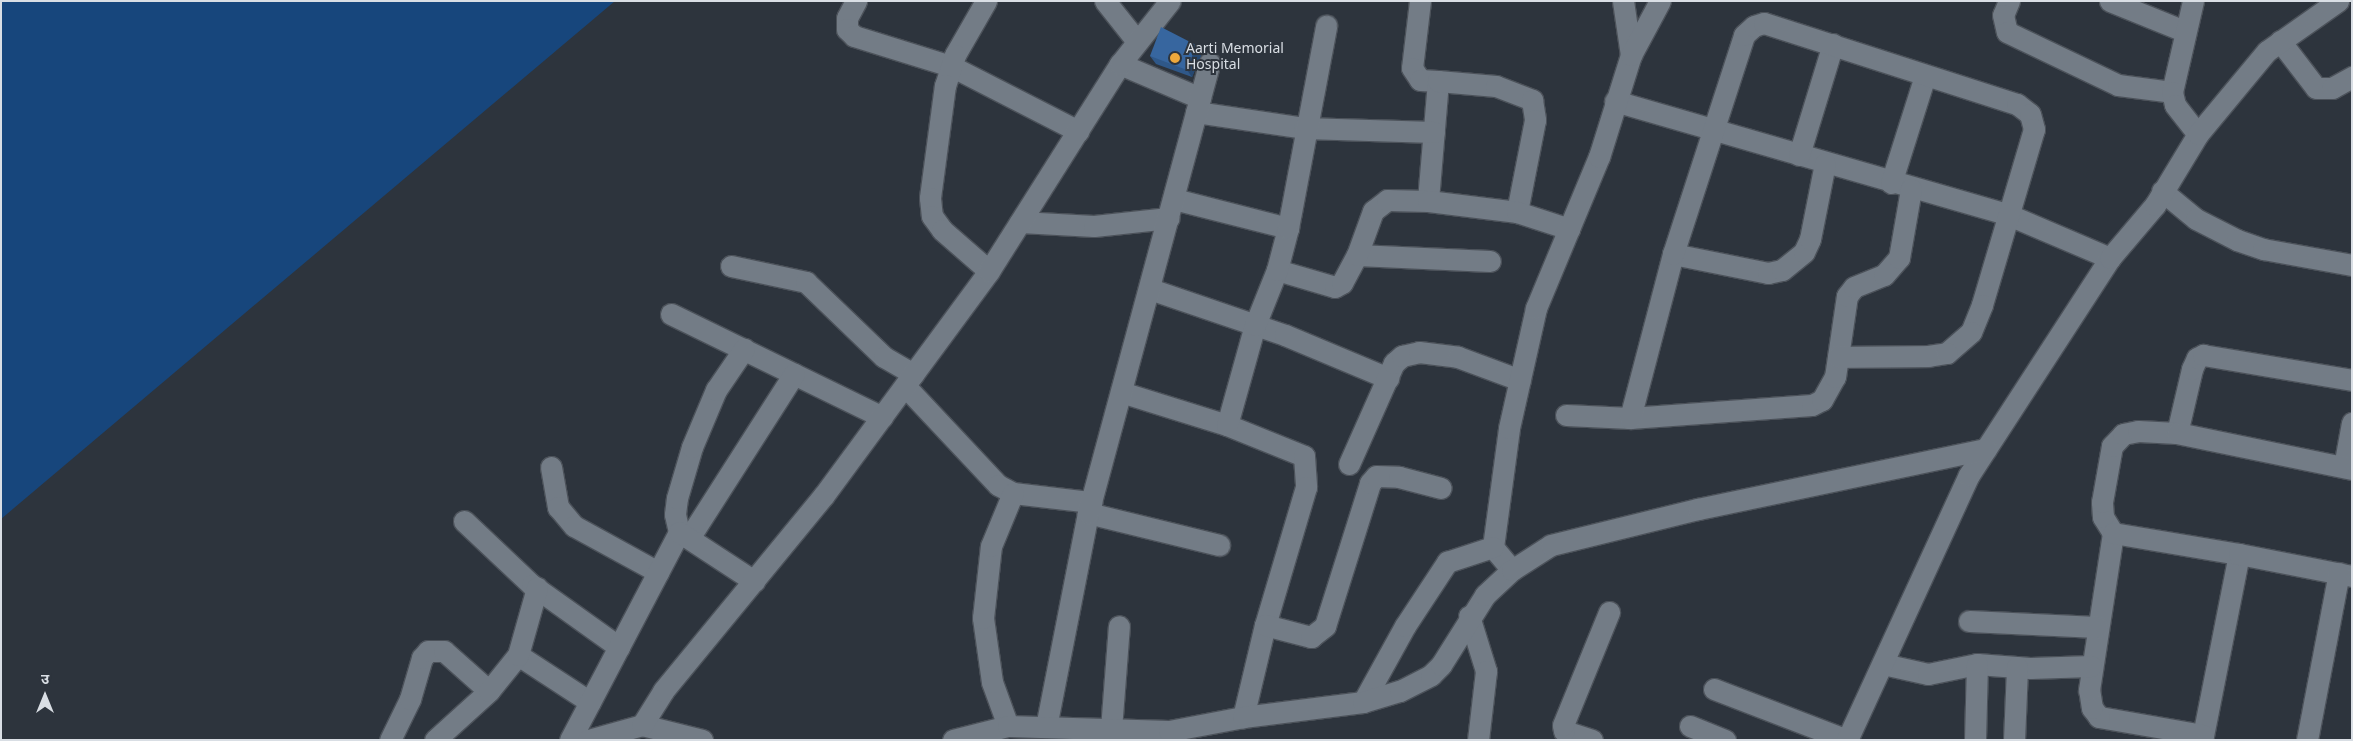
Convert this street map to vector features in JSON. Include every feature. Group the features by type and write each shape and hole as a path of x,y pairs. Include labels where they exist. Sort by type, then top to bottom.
{"street":[{"path":"856,1 847,18 847,29 854,36 951,66 1078,131"},
{"path":"986,1 951,66 940,105 931,174 932,216 942,230 989,271"},
{"path":"1105,1 1136,40"},
{"path":"642,725 663,691 754,581 910,380 989,271 1136,40 1170,1"},
{"path":"1420,1 1412,68 1420,80 1504,88 1532,100 1535,120 1517,212"},
{"path":"1623,1 1631,55"},
{"path":"1512,570 1493,547 1509,428 1536,308 1599,157 1631,55 1660,1"},
{"path":"2009,1 2003,15 2007,32 2118,85 2172,92"},
{"path":"2110,1 2184,31"},
{"path":"2193,1 2184,31 2172,92 2175,104 2198,134"},
{"path":"1714,689 1847,740 1969,475 2110,258 2162,191 2198,134 2267,51 2338,1"},
{"path":"1630,418 1673,254 1744,35 1754,26 1764,23 2017,104 2030,114 2032,142 1982,305 1971,332 1960,344 1947,353 1928,356 1838,357"},
{"path":"1227,426 1255,325 1277,270 1288,228 1304,128 1326,26"},
{"path":"2280,41 2316,88 2332,88 2352,77"},
{"path":"1799,155 1833,44"},
{"path":"1046,727 1090,508 1150,289 1208,63"},
{"path":"1120,64 1198,105 1304,128 1434,132"},
{"path":"1891,183 1925,76"},
{"path":"1428,201 1438,81"},
{"path":"1615,101 1911,189 2009,215 2110,258"},
{"path":"1673,254 1768,273 1782,270 1804,252 1810,239 1825,163"},
{"path":"1566,415 1630,418 1812,405 1829,392 1838,357 1847,296 1854,287 1884,275 1900,258 1911,189"},
{"path":"2162,191 2196,219 2237,240 2263,249 2352,265"},
{"path":"1277,270 1335,287 1347,276 1378,204 1400,199 1517,212 1569,229"},
{"path":"1020,222 1094,226 1171,208 1288,228"},
{"path":"1357,255 1490,261"},
{"path":"731,266 806,282 910,380 987,474 1013,493 1090,508 1219,545"},
{"path":"1150,289 1255,325 1388,378"},
{"path":"671,314 882,417"},
{"path":"744,349 716,390 692,447 677,498 675,514 684,535 754,581"},
{"path":"1349,464 1388,378 1402,356 1420,352 1458,357 1520,380"},
{"path":"2177,433 2192,370 2197,358 2203,355 2352,380"},
{"path":"570,740 658,572 794,374"},
{"path":"1121,392 1294,449 1304,456 1307,465 1306,487 1265,625 1243,717"},
{"path":"2239,554 2203,737 2099,717 2092,708 2090,699 2091,666 2113,533 2103,517 2102,502 2112,446 2123,434 2138,431 2177,433 2348,468 2352,423"},
{"path":"953,740 979,737 1008,726 1046,727 1067,734 1169,731 1243,717 1363,702 1400,691 1431,675 1441,665 1469,616 1512,570 1551,545 1698,509 1986,449"},
{"path":"551,467 558,506 574,526 658,572"},
{"path":"1265,625 1311,637 1325,626 1370,484 1376,476 1399,477 1440,488"},
{"path":"1008,726 992,682 983,618 989,555 1013,493"},
{"path":"464,521 537,588 619,647"},
{"path":"2113,533 2345,574 2307,740"},
{"path":"1363,702 1405,626 1447,562 1493,547"},
{"path":"435,740 489,691 518,656 537,588"},
{"path":"1592,740 1564,731 1563,724 1608,612"},
{"path":"1469,616 1486,671 1478,740"},
{"path":"1969,621 2097,627"},
{"path":"1110,733 1119,626"},
{"path":"390,740 410,699 422,658 428,651 436,648 444,650 489,691"},
{"path":"518,656 590,702"},
{"path":"1883,664 1928,674 1977,664 2017,667 2091,666"},
{"path":"1975,740 1977,664"},
{"path":"2014,740 2017,667"},
{"path":"588,740 642,725 702,740"},
{"path":"1690,726 1725,740"}],"shaded area":[{"path":"1,1 615,1 1,519"}],"building":[{"path":"1161,27 1196,45 1187,70 1150,56"}],"place":[{"name":"Aarti Memorial Hospital","path":"1175,58"}]}
